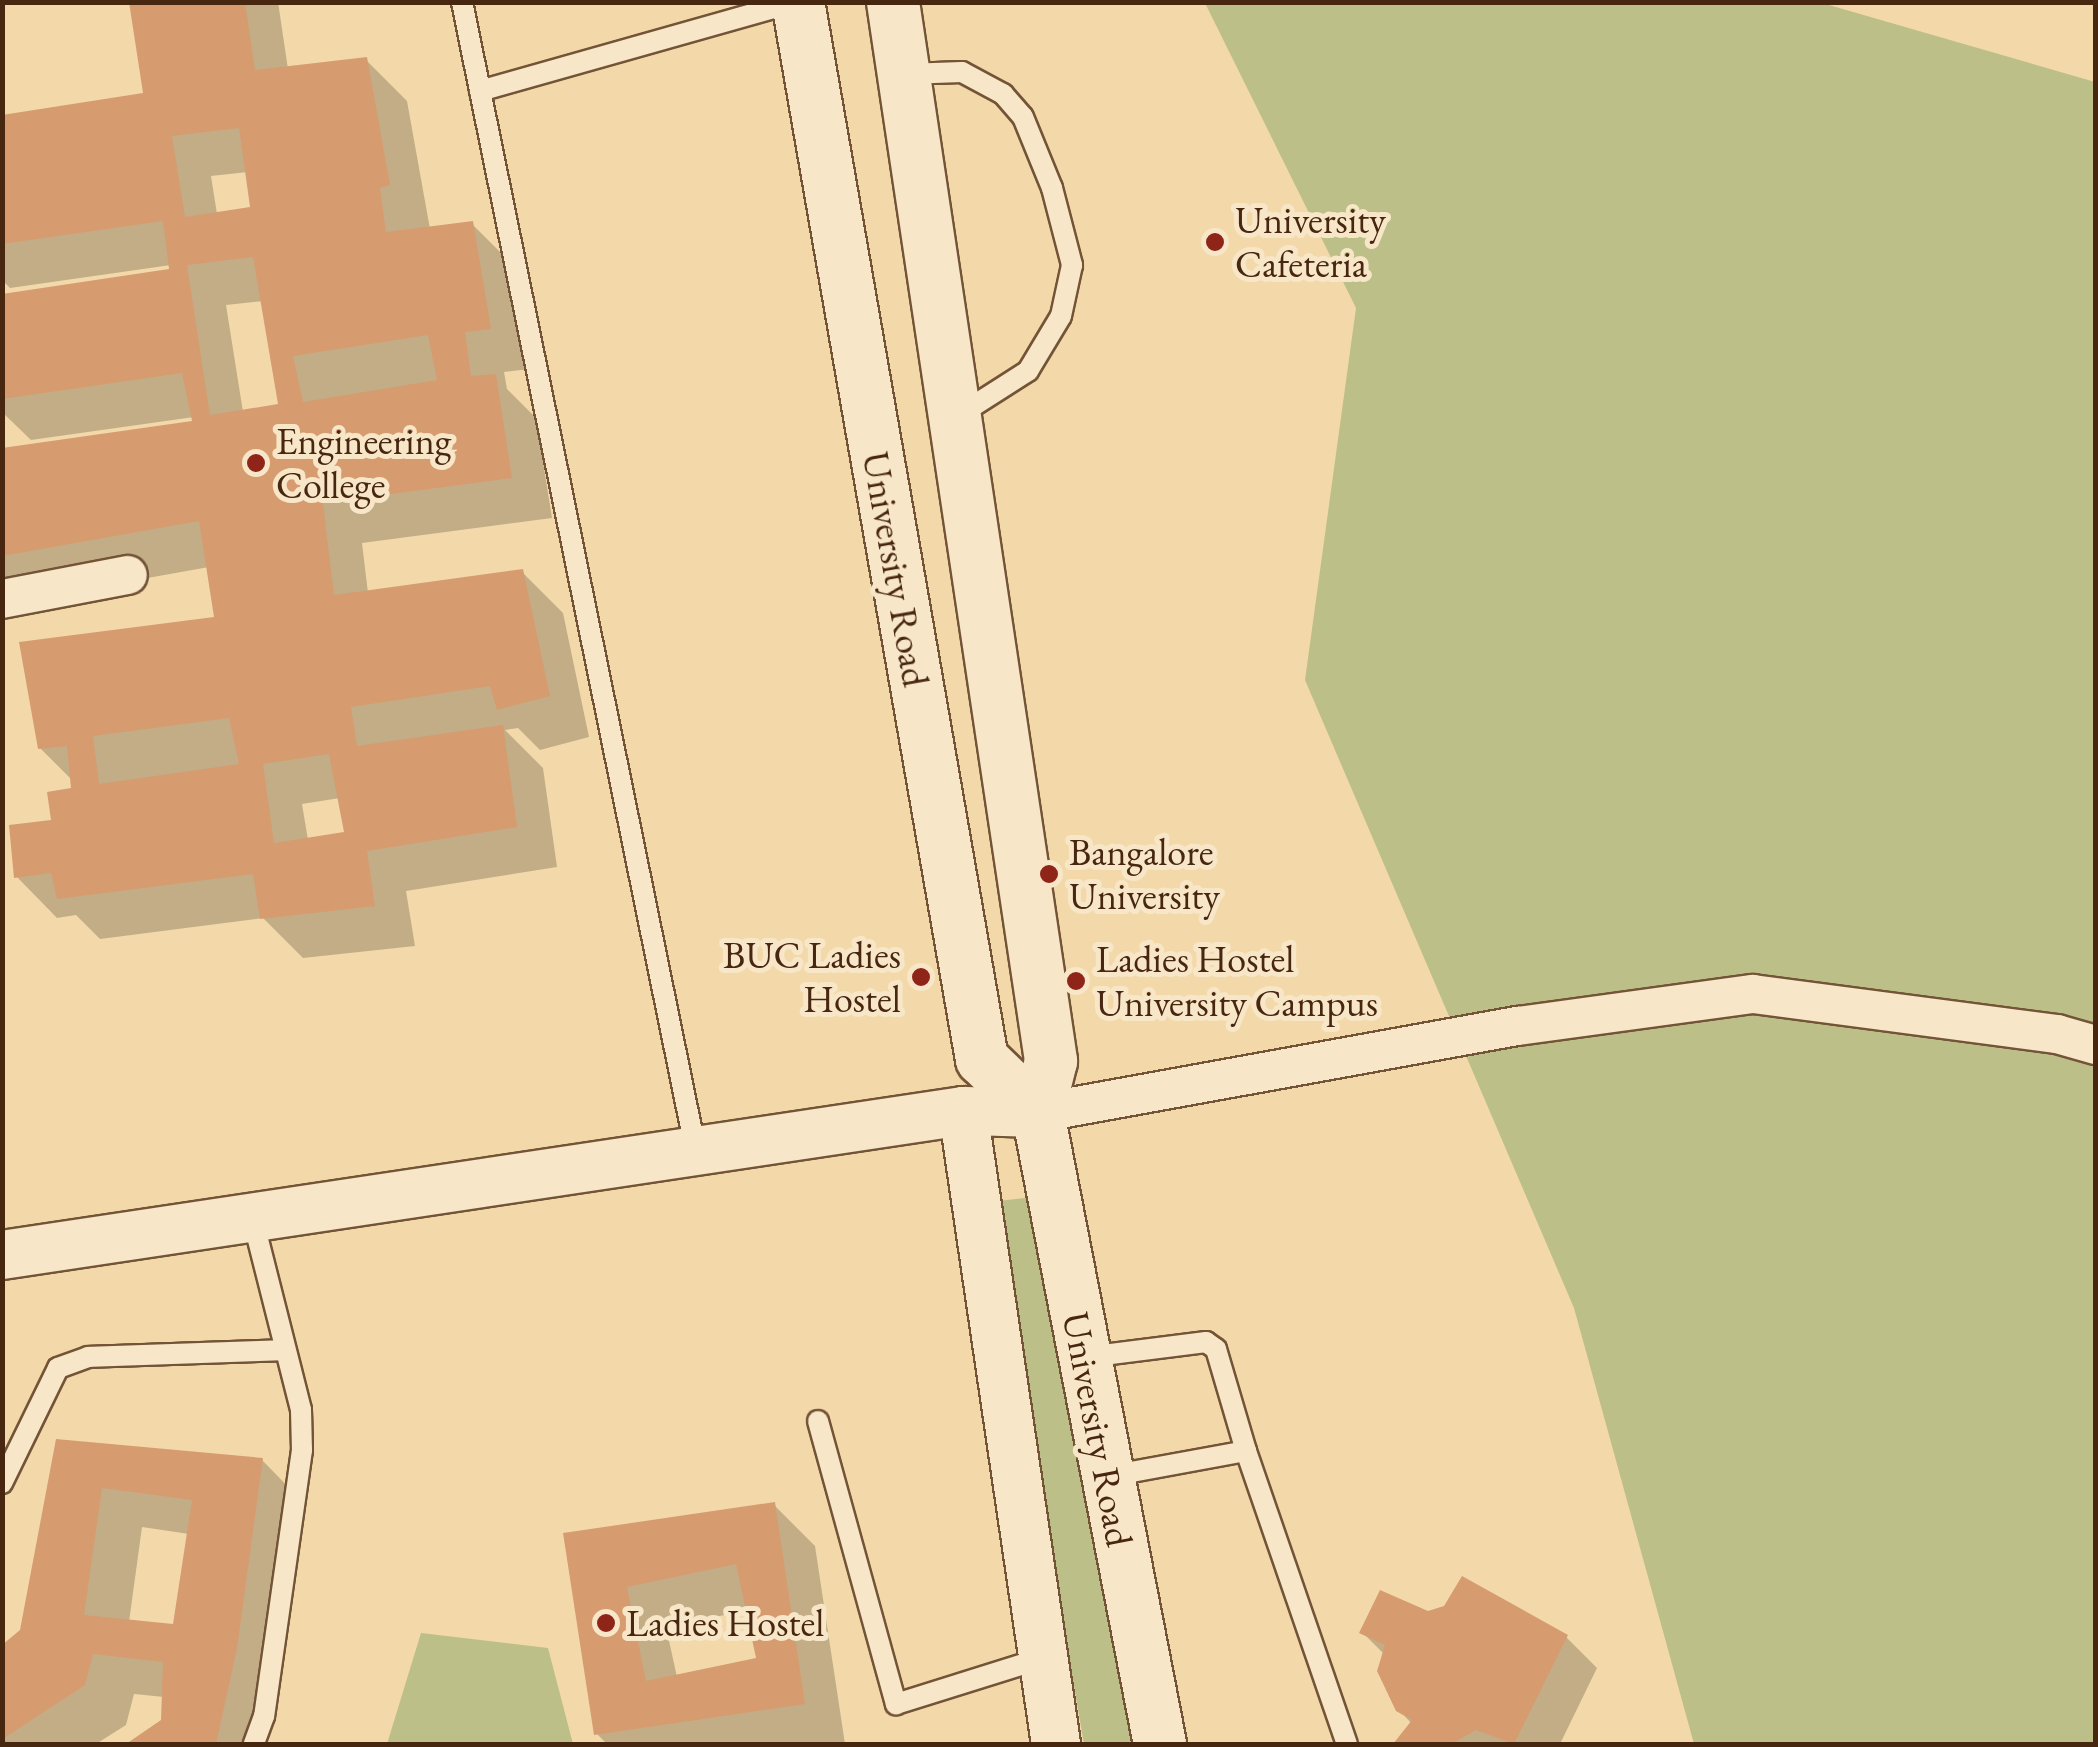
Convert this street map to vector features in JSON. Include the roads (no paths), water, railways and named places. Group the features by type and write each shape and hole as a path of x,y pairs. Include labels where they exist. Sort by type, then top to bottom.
{"main road":[{"name":"University Road","path":"796,2 982,1059 1038,1114"},
{"name":"University Road","path":"893,2 1050,1061 1038,1114 1160,1744"}],"street":[{"path":"2,599 128,575"},
{"path":"2,1255 963,1111 1038,1114 1518,1026 1753,994 2057,1034 2096,1045"},
{"path":"963,1111 1040,1659 1056,1744"}],"lane":[{"path":"462,2 696,1152"},
{"path":"480,90 796,2"},
{"path":"904,74 962,72 1003,94 1023,117 1052,188 1072,265 1061,316 1028,371 955,418"},
{"path":"253,1220 301,1410 302,1450 264,1716 254,1744"},
{"path":"1085,1358 1206,1342 1216,1349 1246,1450 1347,1744"},
{"path":"2,1483 58,1368 88,1357 285,1350"},
{"path":"818,1422 896,1704 1040,1659"},
{"path":"1108,1476 1246,1450"}],"place":[{"name":"University Cafeteria","path":"1215,242"},
{"name":"Engineering College","path":"256,463"},
{"name":"Bangalore University","path":"1049,874"},
{"name":"BUC Ladies Hostel","path":"921,977"},
{"name":"Ladies Hostel University Campus","path":"1076,981"},
{"name":"Ladies Hostel","path":"606,1623"}]}
